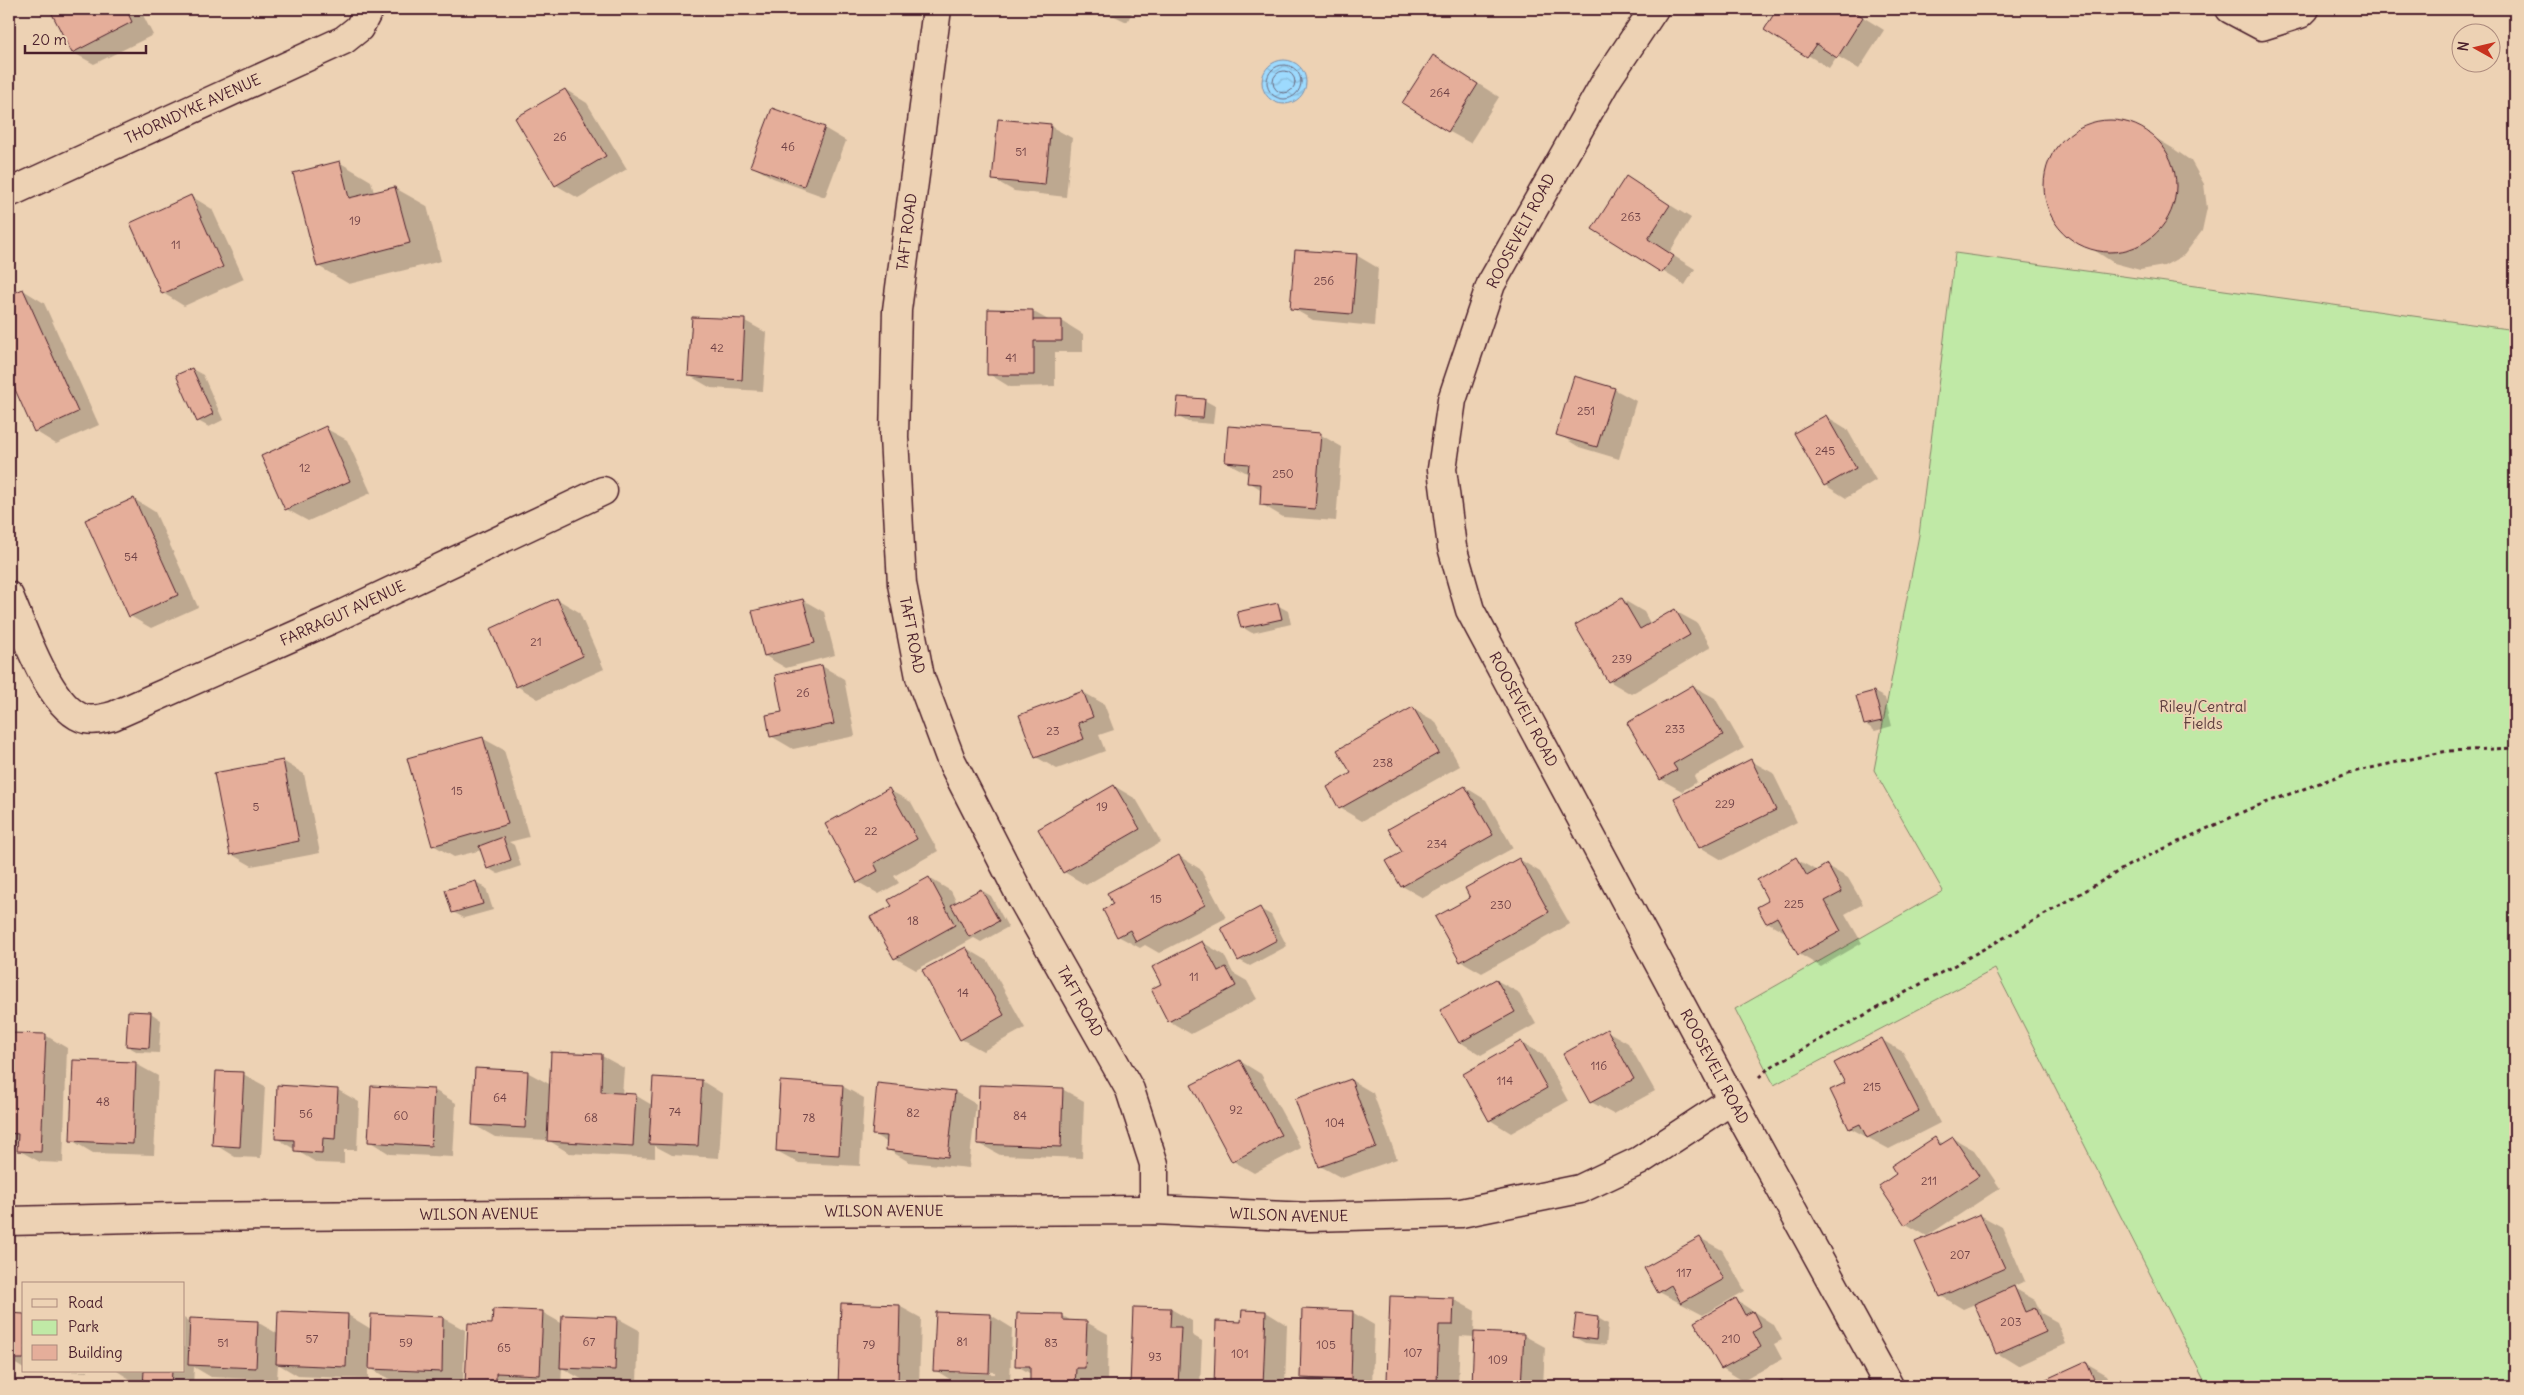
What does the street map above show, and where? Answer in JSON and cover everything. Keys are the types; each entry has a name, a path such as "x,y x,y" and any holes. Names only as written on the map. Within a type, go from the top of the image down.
{"street":[{"name":"TAFT ROAD","path":"937,9 897,310 894,437 902,584 920,677 951,760 1020,897 1130,1090 1154,1164 1154,1210"},
{"name":"ROOSEVELT ROAD","path":"1654,9 1601,90 1491,284 1452,400 1442,469 1452,547 1470,610 1732,1100 1890,1386"},
{"path":"2230,9 2262,26 2300,14 2305,9"},
{"name":"THORNDYKE AVENUE","path":"9,193 344,40 359,28 368,11"},
{"name":"FARRAGUT AVENUE","path":"9,596 46,678 65,707 76,715 96,720 113,716 330,620 603,491"},
{"name":"WILSON AVENUE","path":"9,1221 178,1217 1154,1210 1310,1217 1461,1213 1580,1189 1639,1162 1732,1100"}],"path":[{"path":"1732,1100 1769,1068 2018,930 2131,864 2249,809 2344,774 2447,752 2515,748"}],"green space":[{"name":"Riley/Central Fields","path":"1955,253 2515,330 2515,1386 2207,1386 1995,969 1774,1085 1735,1009 1943,891 1874,770 1919,535"}],"water":[{"path":"1288,60 1300,66 1305,73 1305,91 1300,98 1293,103 1280,104 1272,101 1265,94 1262,78 1265,70 1272,63"}],"building":[{"path":"126,9 132,22 72,53 50,10"},
{"path":"1777,9 1850,9 1863,17 1837,58 1816,44 1807,57 1764,30"},
{"path":"1433,55 1478,84 1448,132 1402,103"},
{"path":"565,89 606,156 555,186 515,118"},
{"path":"772,108 825,127 804,186 750,166"},
{"path":"998,119 1051,124 1045,185 992,180"},
{"path":"2110,120 2123,121 2135,125 2157,139 2171,161 2175,173 2175,199 2171,211 2157,233 2135,247 2123,251 2110,252 2097,251 2085,247 2063,233 2049,211 2045,199 2044,186 2045,173 2049,161 2063,139 2085,125 2097,121"},
{"path":"340,161 349,198 395,187 410,243 317,267 293,173"},
{"path":"1626,176 1670,205 1648,239 1674,256 1662,273 1592,229"},
{"path":"191,195 223,267 162,294 130,223"},
{"path":"1295,250 1357,254 1352,314 1290,309"},
{"path":"23,289 78,412 34,432 9,376 9,295"},
{"path":"988,309 1033,310 1033,320 1062,320 1062,341 1034,341 1034,375 987,375"},
{"path":"692,317 745,319 742,380 688,376"},
{"path":"192,368 213,414 197,422 176,375"},
{"path":"1574,376 1615,388 1597,447 1556,435"},
{"path":"1178,397 1205,399 1203,418 1176,417"},
{"path":"1826,415 1856,468 1824,486 1794,433"},
{"path":"326,426 350,481 285,510 261,456"},
{"path":"1228,426 1321,433 1315,509 1260,505 1261,484 1247,483 1249,464 1225,462"},
{"path":"134,498 178,595 129,617 85,520"},
{"path":"557,598 583,656 516,687 490,629"},
{"path":"1622,598 1640,629 1675,609 1690,635 1608,682 1575,625"},
{"path":"803,599 815,643 764,656 752,611"},
{"path":"1278,603 1282,619 1241,628 1237,612"},
{"path":"822,665 834,724 770,737 766,715 782,712 775,675"},
{"path":"1693,685 1723,735 1673,764 1677,770 1660,780 1627,723"},
{"path":"1083,691 1093,717 1078,723 1084,739 1035,758 1019,715"},
{"path":"1874,691 1882,721 1864,725 1856,696"},
{"path":"1413,707 1439,753 1339,809 1327,787 1351,773 1337,750"},
{"path":"483,737 508,824 432,846 407,758"},
{"path":"1751,759 1776,810 1699,848 1674,798"},
{"path":"283,760 299,841 230,855 214,773"},
{"path":"1114,785 1140,829 1063,873 1038,829"},
{"path":"1465,786 1493,835 1401,887 1386,861 1402,852 1388,829"},
{"path":"889,788 917,839 874,863 878,871 857,883 825,824"},
{"path":"503,837 511,860 487,869 479,846"},
{"path":"1179,855 1205,905 1136,942 1130,930 1117,937 1103,910 1113,904 1107,893"},
{"path":"1796,857 1807,876 1827,864 1842,892 1825,901 1841,931 1798,955 1777,917 1766,923 1757,907 1768,901 1757,880"},
{"path":"1519,858 1549,912 1460,962 1435,917 1470,898 1465,888"},
{"path":"929,877 955,925 894,959 870,917 892,906 888,900"},
{"path":"476,881 483,904 452,913 445,890"},
{"path":"981,889 999,921 969,937 951,905"},
{"path":"1260,907 1277,940 1238,961 1221,928"},
{"path":"1202,941 1218,971 1226,967 1236,986 1168,1022 1151,989 1161,984 1152,967"},
{"path":"966,947 1004,1015 960,1040 922,970"},
{"path":"1496,979 1515,1012 1459,1043 1440,1010"},
{"path":"128,1011 151,1012 149,1048 126,1046"},
{"path":"1607,1029 1634,1079 1590,1103 1563,1054"},
{"path":"9,1033 46,1034 41,1152 17,1151 18,1134 9,1133"},
{"path":"1882,1038 1919,1111 1867,1138 1860,1124 1849,1129 1830,1090 1845,1083 1834,1063"},
{"path":"1521,1041 1547,1088 1489,1121 1463,1074"},
{"path":"551,1052 602,1054 601,1092 636,1094 633,1146 547,1141"},
{"path":"73,1060 136,1062 133,1144 70,1141"},
{"path":"1240,1060 1281,1135 1232,1162 1191,1085"},
{"path":"475,1068 528,1071 525,1128 472,1125"},
{"path":"216,1071 244,1072 240,1147 212,1145"},
{"path":"653,1077 702,1080 698,1146 649,1144"},
{"path":"1351,1079 1376,1147 1319,1167 1295,1099"},
{"path":"780,1081 843,1085 839,1155 776,1151"},
{"path":"877,1083 955,1091 948,1157 886,1150 887,1136 872,1135"},
{"path":"277,1085 338,1089 335,1139 323,1138 322,1153 294,1151 294,1140 275,1139"},
{"path":"979,1085 1063,1088 1061,1147 977,1144"},
{"path":"371,1086 434,1089 431,1146 368,1142"},
{"path":"1935,1137 1940,1145 1953,1137 1979,1176 1905,1225 1879,1186 1896,1174 1891,1166"},
{"path":"1980,1214 2005,1268 1940,1297 1915,1242"},
{"path":"1700,1237 1724,1279 1681,1303 1671,1285 1658,1293 1644,1268"},
{"path":"2014,1286 2025,1312 2035,1308 2046,1332 1996,1354 1974,1304"},
{"path":"1390,1296 1454,1298 1453,1325 1439,1325 1437,1383 1387,1381"},
{"path":"1736,1298 1745,1315 1753,1311 1761,1327 1753,1332 1761,1347 1721,1369 1694,1322"},
{"path":"841,1303 900,1305 898,1386 838,1386"},
{"path":"1133,1307 1171,1308 1170,1327 1181,1327 1178,1386 1130,1386"},
{"path":"493,1309 543,1311 540,1375 496,1373 496,1386 465,1385 468,1323 492,1324"},
{"path":"1302,1309 1353,1311 1351,1380 1300,1378"},
{"path":"1242,1310 1266,1311 1263,1386 1214,1386 1216,1321 1241,1322"},
{"path":"278,1311 348,1314 346,1367 276,1364"},
{"path":"936,1312 991,1314 989,1373 933,1371"},
{"path":"9,1313 22,1314 22,1359 9,1359"},
{"path":"1017,1313 1063,1314 1063,1320 1087,1321 1085,1368 1076,1368 1075,1386 1030,1386 1030,1366 1015,1366"},
{"path":"371,1314 443,1317 442,1372 369,1369"},
{"path":"1576,1314 1598,1317 1596,1340 1573,1337"},
{"path":"562,1315 617,1317 615,1370 560,1368"},
{"path":"190,1318 258,1321 256,1368 188,1365"},
{"path":"1474,1332 1524,1334 1521,1386 1472,1386"},
{"path":"2086,1361 2097,1386 2031,1386"},
{"path":"144,1372 172,1372 171,1386 143,1386"},
{"path":"1782,1380 1785,1386 1772,1386"},
{"path":"97,1383 129,1384 129,1386 97,1386"}]}
